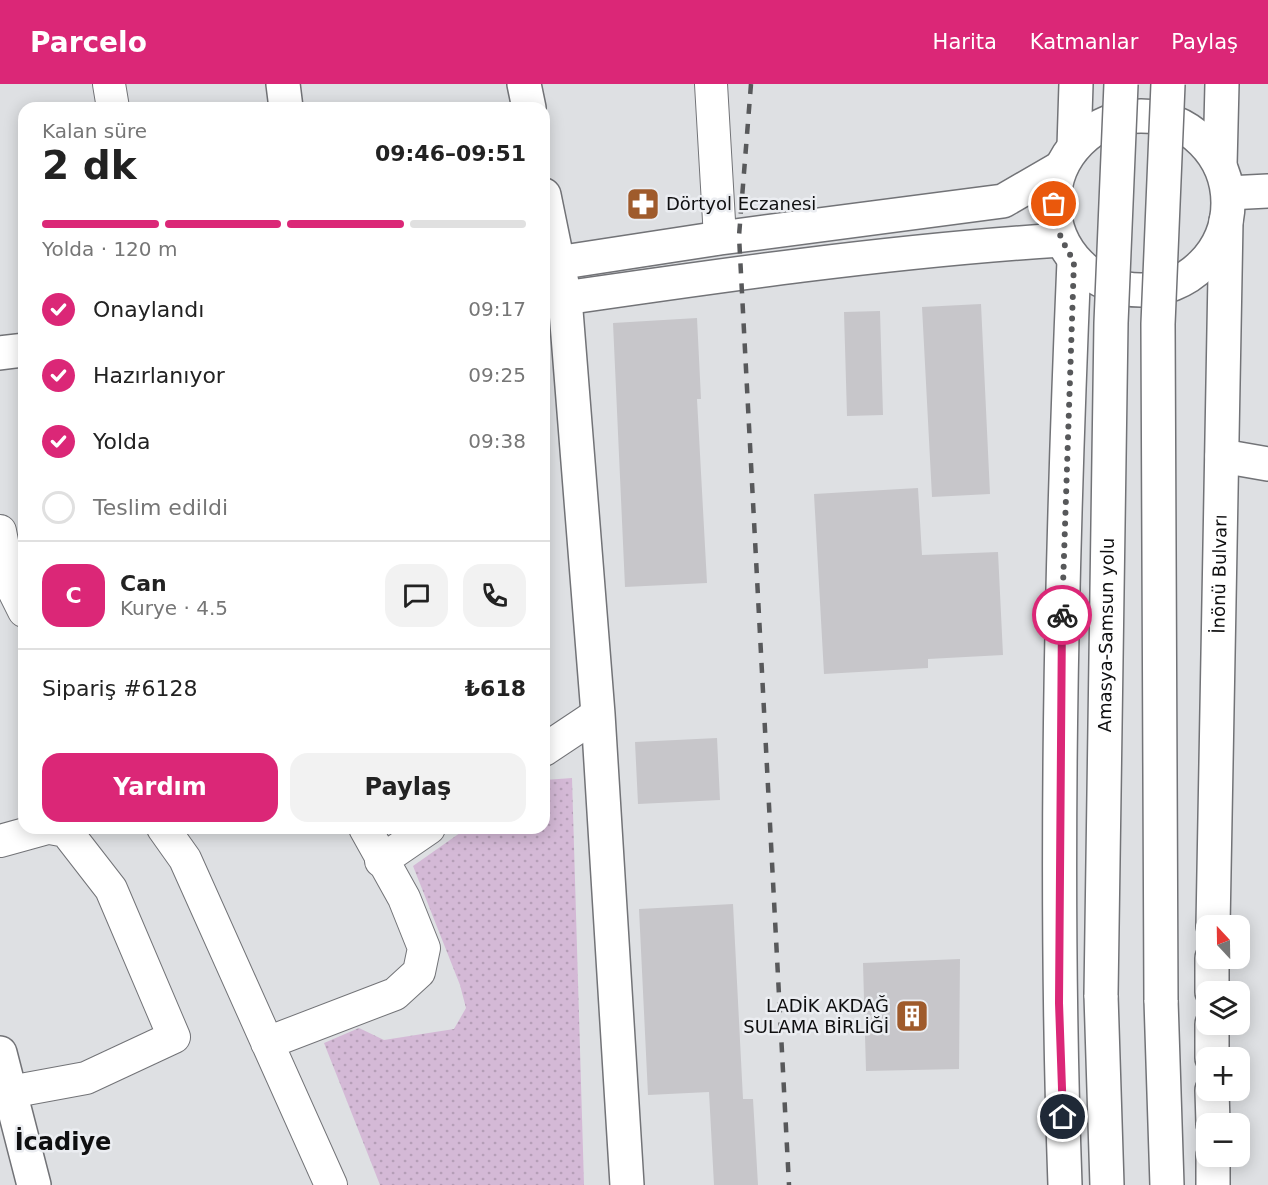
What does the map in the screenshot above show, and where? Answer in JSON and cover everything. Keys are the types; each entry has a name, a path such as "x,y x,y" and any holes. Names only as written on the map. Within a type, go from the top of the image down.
{"main road":[{"path":"283,84 285,102"},
{"path":"524,84 528,102"},
{"path":"627,1185 598,714 551,264 720,238 1003,201 1067,157 1096,128 1123,117 1152,116 1180,125 1203,142 1225,193 1216,247 1199,268 1176,283 1149,290 1121,288 1096,278 1068,250 1054,216 1054,191 1067,157 1076,84"},
{"name":"Amasya-Samsun yolu","path":"1107,1185 1101,995 1111,323 1121,84"},
{"path":"1167,1185 1161,1000 1158,324 1168,84"},
{"name":"İnönü Bulvarı","path":"1213,915 1225,193 1222,84"},
{"path":"1225,193 1268,191"},
{"path":"555,300 741,273 999,244 1068,250"},
{"path":"1065,1185 1059,1003 1062,563 1068,250"},
{"path":"0,353 18,351"},
{"path":"1222,456 1268,464"},
{"path":"0,1053 34,1185"},
{"path":"1213,1167 1213,1185"}],"street":[{"path":"109,84 112,102"},
{"path":"711,84 720,238"},
{"path":"0,531 10,583 18,599"},
{"path":"550,746 598,714"},
{"path":"0,841 26,834"},
{"path":"10,1092 86,1078 174,1036 111,889 68,834"},
{"path":"167,834 185,859 331,1185"},
{"path":"267,1043 395,994 419,972 424,948 404,898 381,861 368,834"},
{"path":"381,861 420,834"}],"shaded area":[{"path":"572,778 584,1185 380,1185 324,1043 359,1028 384,1040 454,1029 466,1008 460,985 413,866 458,834 550,834 550,780"}],"building":[{"path":"981,304 990,494 932,497 922,307"},
{"path":"880,311 883,415 847,416 844,312"},
{"path":"697,318 701,399 697,399 707,583 625,587 613,323"},
{"path":"918,488 922,555 998,552 1003,655 928,659 928,668 824,674 814,494"},
{"path":"717,738 720,800 638,804 635,742"},
{"path":"733,904 743,1099 753,1099 758,1185 714,1185 709,1092 648,1095 639,909"},
{"name":"LADİK AKDAĞ SULAMA BİRLİĞİ","path":"960,959 959,1069 866,1071 863,963"}],"railway":[{"path":"751,84 739,236 789,1185"}],"way so far":[{"path":"1054,204 1054,216 1061,240 1074,261 1062,615"}],"place":[{"name":"Dörtyol Eczanesi","path":"643,204"},
{"name":"LADİK AKDAĞ SULAMA BİRLİĞİ","path":"912,1016"}],"district":[{"name":"İcadiye","path":"63,1142"}],"route":[{"path":"1062,615 1059,1003 1063,1117"}]}
